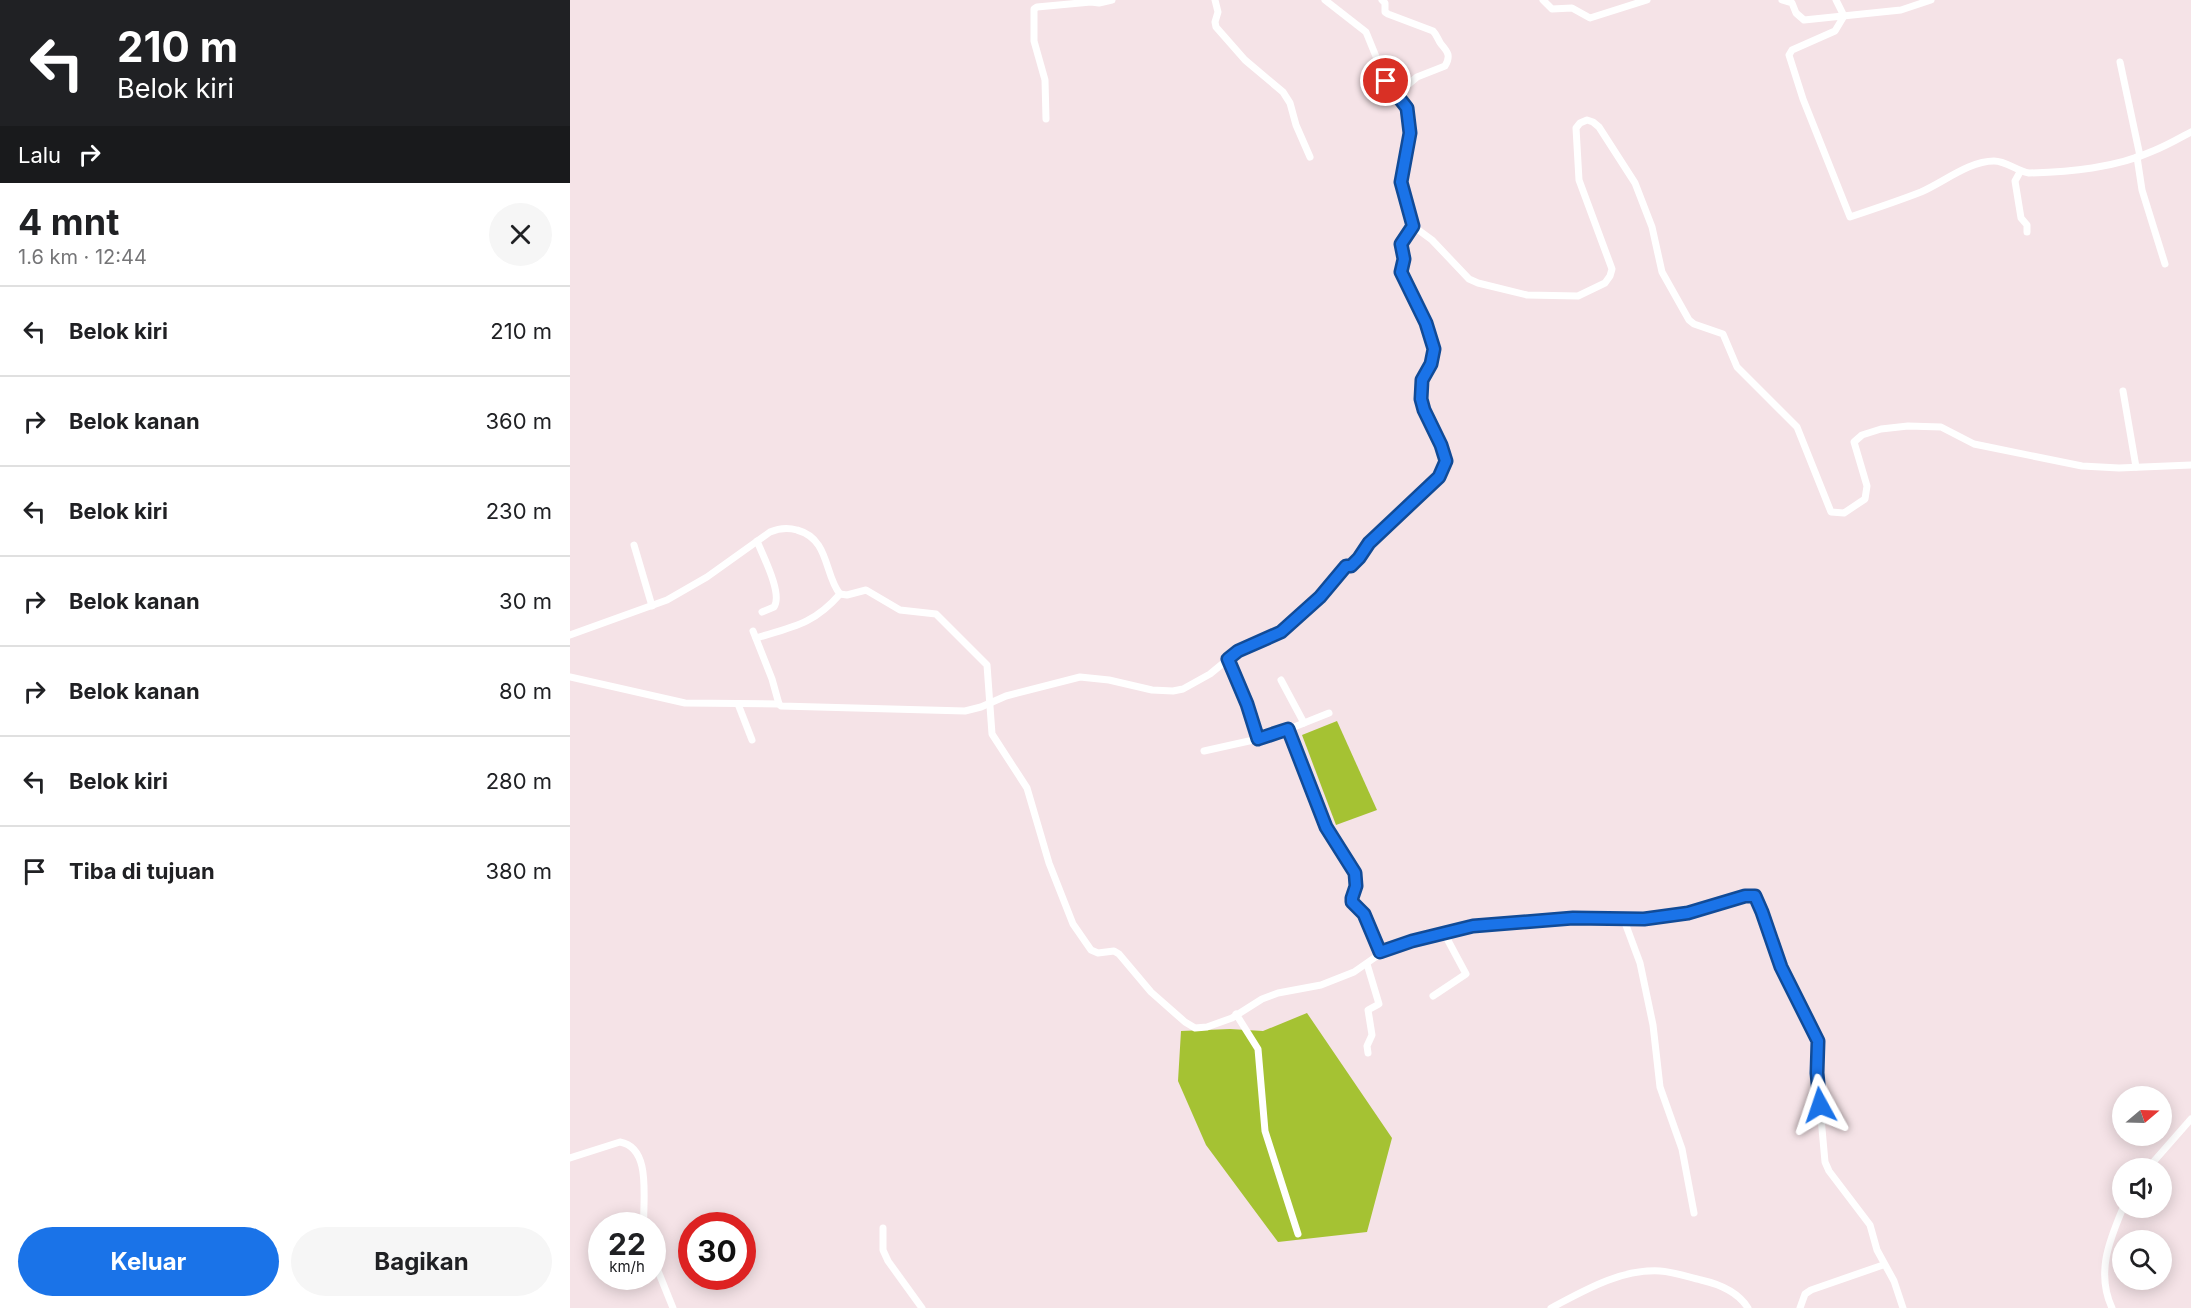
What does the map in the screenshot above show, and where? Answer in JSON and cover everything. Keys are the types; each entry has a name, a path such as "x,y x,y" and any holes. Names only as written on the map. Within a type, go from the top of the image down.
{"street":[{"path":"1046,119 1045,80 1034,44 1034,9 1112,0"},
{"path":"1215,0 1218,10 1216,27 1245,60 1283,93 1290,103 1296,125 1310,157"},
{"path":"1325,0 1365,32 1386,81 1407,108"},
{"path":"1382,0 1385,12 1388,14 1433,31 1439,42 1448,50 1449,55 1445,66 1417,77 1404,88 1410,133 1401,182 1413,226 1432,240 1474,282 1527,295 1573,297 1599,287 1608,280 1612,269 1581,187 1575,131 1580,123 1587,120 1593,122 1599,127 1635,183 1652,227 1662,272 1689,320 1723,334 1737,367 1797,427 1831,512 1844,513 1864,499 1867,488 1854,442 1862,435 1904,426 1941,427 1974,444 2082,466 2191,465"},
{"path":"1543,0 1552,9 1572,8 1590,18 1647,0"},
{"path":"1782,0 1792,3 1796,13 1804,20 1901,10 1931,0"},
{"path":"1836,0 1844,16"},
{"path":"1844,16 1835,31 1792,50 1789,55 1803,99 1851,217 1923,191 1988,161 2002,162 2020,172 2038,173 2090,168 2138,156 2191,132"},
{"path":"2120,62 2138,156 2142,190 2165,264"},
{"path":"2020,172 2015,181 2021,218 2027,225 2027,232"},
{"path":"570,677 680,702 965,711 1006,696 1080,677 1109,680 1152,690 1178,691 1205,678 1238,651 1275,636 1296,620 1320,597 1346,566 1351,566 1359,558 1369,543 1439,477 1444,468 1444,456 1424,410 1420,391 1422,380 1431,364 1434,349 1426,323 1401,272 1404,259 1401,244 1413,226"},
{"path":"2123,391 2136,467"},
{"path":"570,634 652,606 693,586 777,529 788,528 810,537 823,554 840,594"},
{"path":"757,542 778,599 774,607 762,612"},
{"path":"634,545 652,606"},
{"path":"840,594 847,595 866,590 900,610 936,614 987,665 992,734 1027,788 1061,899 1085,945 1098,952 1114,951 1119,954 1151,992 1195,1028 1217,1025 1262,999 1278,993 1321,985 1354,972 1380,952 1412,941 1473,926 1573,918 1644,919 1688,913 1745,896 1755,896 1781,967 1818,1041 1817,1073 1825,1162 1829,1171 1870,1225 1877,1250 1883,1265 1894,1281 1903,1308"},
{"path":"779,704 755,634 797,626 819,615 840,594"},
{"path":"1228,659 1247,704 1258,739"},
{"path":"1281,680 1304,723"},
{"path":"738,704 752,740"},
{"path":"1204,752 1258,739 1329,713"},
{"path":"1288,729 1326,827 1355,873 1356,886 1352,902 1364,914 1380,952"},
{"path":"1624,920 1640,963 1653,1025 1660,1087 1682,1149 1694,1213"},
{"path":"1433,996 1466,974 1444,933"},
{"path":"1367,964 1379,1004 1368,1010 1372,1035 1367,1046 1368,1053"},
{"path":"1236,1014 1258,1048 1265,1131 1298,1234"},
{"path":"2157,1158 2191,1119"},
{"path":"570,1158 620,1142 631,1146 636,1153 644,1177 644,1212"},
{"path":"2112,1308 2106,1295 2104,1270 2110,1239 2119,1218"},
{"path":"883,1228 884,1250 888,1261 922,1308"},
{"path":"1800,1308 1805,1294 1811,1290 1883,1265"},
{"path":"1551,1308 1607,1280 1653,1271 1670,1272 1714,1282 1740,1298 1748,1308"},
{"path":"666,1290 673,1308"}],"green space":[{"path":"1337,721 1377,810 1336,825 1302,735"},
{"path":"1307,1013 1392,1138 1367,1232 1278,1242 1206,1145 1178,1081 1181,1031 1230,1029 1263,1031"}],"route":[{"path":"1386,81 1407,108 1409,119 1409,144 1401,182 1413,226 1401,244 1404,259 1401,272 1426,323 1434,349 1431,364 1422,380 1420,391 1424,410 1446,461 1439,477 1369,543 1351,566 1346,566 1337,575 1320,597 1296,620 1275,636 1238,651 1228,659 1247,704 1258,739 1288,729 1326,827 1353,868 1356,889 1351,900 1364,914 1380,952 1412,941 1473,926 1573,918 1644,919 1688,913 1745,896 1755,896 1781,967 1818,1041 1817,1073 1820,1105"}]}
